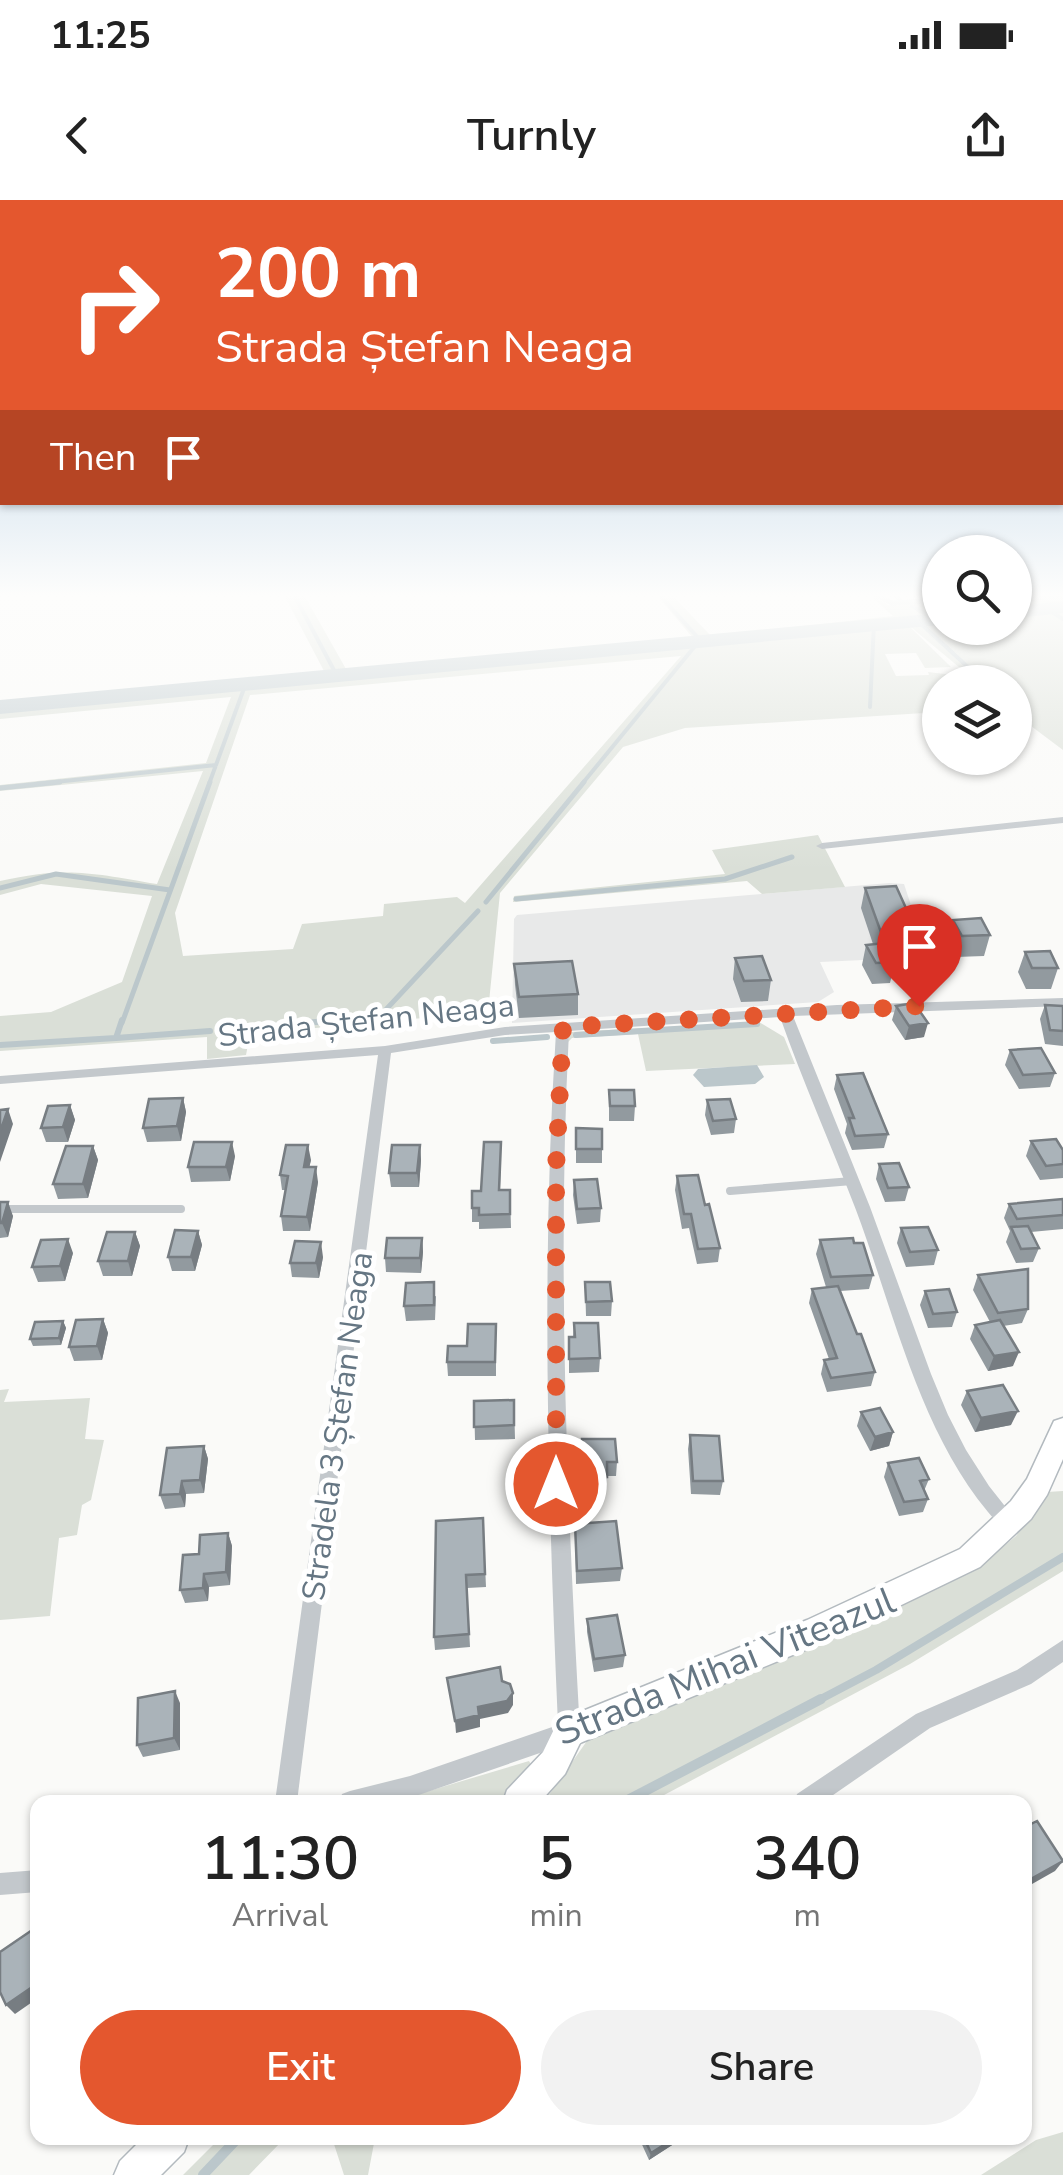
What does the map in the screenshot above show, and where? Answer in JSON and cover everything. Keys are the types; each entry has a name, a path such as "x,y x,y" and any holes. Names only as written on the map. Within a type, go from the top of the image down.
{"street":[{"path":"822,846 1063,820"},
{"name":"Strada Ștefan Neaga","path":"0,1080 385,1050 505,1031 919,1006 1063,1002"},
{"path":"786,1016 962,1460 981,1494 1010,1524"},
{"path":"525,1795 554,1763 568,1732 556,1464 557,1102 563,1027"},
{"name":"Stradela 3 Ștefan Neaga","path":"287,1795 385,1050"},
{"name":"Strada Mihai Viteazul","path":"378,1795 568,1732 925,1582 970,1558 1010,1524 1057,1462 1063,1429"},
{"path":"815,1795 922,1721 1024,1677 1063,1650"},
{"path":"0,1884 30,1882"},
{"path":"134,2175 163,2145"}],"lane":[{"path":"919,1006 901,970 904,965 924,964"},
{"path":"730,1191 852,1181"},
{"path":"0,1208 181,1209"}],"shaded area":[{"path":"176,685 359,685 250,695 175,913 183,956 293,949 302,924 383,916 384,904 457,897 465,903 655,685 922,685 922,713 685,728 623,747 500,893 488,1012 250,1034 246,1055 207,1059 207,1037 0,1051 0,1016 51,1012 122,982 152,896 41,884 0,895 0,881 79,873 157,884 203,771 0,791 0,785 206,763 231,697 0,719 0,702"},
{"path":"1032,685 1063,685 1063,750 1032,727"},
{"path":"818,835 845,887 762,894 747,881 513,902 514,896 725,874 712,850"},
{"path":"904,884 928,957 820,962 834,992 818,1002 512,1023 517,915"},
{"path":"759,1022 784,1037 795,1064 646,1071 638,1034 572,1038 567,1043 571,1032"},
{"path":"757,1065 764,1077 755,1084 704,1087 693,1075 698,1069"},
{"path":"9,1389 4,1402 90,1398 85,1439 104,1440 91,1500 82,1505 77,1535 59,1538 50,1616 0,1620 0,1390"},
{"path":"1063,1491 1063,1571 910,1664 664,1795 549,1795 589,1738 859,1626 981,1565 1016,1536 1047,1492"},
{"path":"529,1761 533,1768 527,1782 509,1795 415,1795"},
{"path":"1063,2132 1063,2175 981,2175 1032,2145 1036,2140"},
{"path":"213,2145 278,2145 249,2175 183,2175"},
{"path":"334,2145 374,2145 368,2175 344,2175"}],"building":[{"path":"896,886 919,937 883,938 865,888"},
{"path":"981,918 990,935 962,936 953,920"},
{"path":"885,943 895,962 876,963 866,945"},
{"path":"1050,951 1058,968 1032,968 1025,952"},
{"path":"762,956 771,980 744,981 735,958"},
{"path":"572,961 578,994 519,997 514,964"},
{"path":"914,1003 928,1023 909,1026 896,1006"},
{"path":"1045,1005 1063,1006 1063,1031 1050,1030"},
{"path":"1041,1048 1055,1073 1023,1075 1010,1050"},
{"path":"863,1073 888,1134 855,1136 849,1118 854,1118 837,1075"},
{"path":"609,1090 634,1090 635,1106 610,1106"},
{"path":"183,1098 177,1126 143,1128 149,1099"},
{"path":"730,1099 736,1119 713,1121 707,1100"},
{"path":"70,1105 63,1127 41,1128 48,1106"},
{"path":"8,1109 0,1132 0,1110"},
{"path":"576,1128 602,1129 602,1149 576,1149"},
{"path":"1056,1139 1063,1150 1063,1164 1046,1166 1031,1141"},
{"path":"194,1142 232,1142 226,1167 188,1167"},
{"path":"484,1142 501,1142 499,1190 510,1190 510,1214 479,1215 479,1208 472,1208 472,1191 481,1191"},
{"path":"286,1145 308,1145 304,1167 316,1167 307,1217 281,1216 288,1176 280,1175"},
{"path":"392,1145 420,1145 417,1173 389,1173"},
{"path":"66,1146 93,1146 83,1184 53,1184"},
{"path":"899,1163 909,1187 888,1188 879,1164"},
{"path":"698,1175 720,1248 698,1249 691,1214 684,1214 677,1176"},
{"path":"597,1179 601,1208 577,1209 574,1180"},
{"path":"1063,1199 1063,1215 1017,1219 1009,1204"},
{"path":"0,1202 8,1202 2,1223 0,1223"},
{"path":"1028,1226 1039,1248 1021,1249 1011,1227"},
{"path":"928,1227 938,1250 910,1252 901,1228"},
{"path":"175,1230 198,1231 191,1257 168,1257"},
{"path":"107,1232 135,1232 128,1261 98,1261"},
{"path":"387,1238 422,1238 420,1258 385,1258"},
{"path":"853,1238 854,1243 863,1243 873,1275 831,1277 820,1240"},
{"path":"68,1239 60,1266 32,1267 41,1240"},
{"path":"295,1241 321,1242 316,1263 290,1263"},
{"path":"1028,1269 1028,1309 998,1313 978,1275"},
{"path":"434,1282 434,1305 404,1306 406,1283"},
{"path":"585,1282 610,1282 612,1301 586,1302"},
{"path":"838,1286 875,1372 831,1378 824,1360 837,1358 812,1289"},
{"path":"949,1289 957,1312 933,1314 925,1291"},
{"path":"103,1319 97,1346 69,1347 76,1320"},
{"path":"1000,1320 1019,1352 994,1356 975,1325"},
{"path":"63,1321 59,1338 30,1339 35,1322"},
{"path":"574,1323 598,1323 600,1358 569,1359 569,1337 575,1337"},
{"path":"468,1324 496,1324 495,1362 447,1362 448,1346 467,1346"},
{"path":"1003,1385 1018,1411 981,1418 967,1391"},
{"path":"514,1400 514,1425 474,1427 474,1401"},
{"path":"880,1408 893,1432 875,1437 861,1412"},
{"path":"690,1435 719,1436 723,1481 693,1481"},
{"path":"582,1439 615,1439 617,1462 607,1462 607,1477 584,1478"},
{"path":"204,1446 200,1480 182,1481 180,1494 160,1495 167,1448"},
{"path":"919,1458 929,1479 920,1481 928,1499 904,1502 888,1463"},
{"path":"517,1461 537,1461 537,1477 517,1477"},
{"path":"483,1518 485,1574 466,1575 469,1634 434,1637 436,1521"},
{"path":"616,1521 622,1568 577,1571 575,1524"},
{"path":"228,1533 226,1572 204,1574 203,1588 180,1590 183,1555 199,1554 200,1535"},
{"path":"617,1615 625,1655 594,1659 587,1619"},
{"path":"500,1667 502,1681 510,1684 513,1693 507,1701 478,1707 479,1715 455,1721 447,1678"},
{"path":"175,1691 174,1738 137,1745 138,1698"},
{"path":"1037,1821 1063,1861 1032,1878 1032,1824"},
{"path":"30,1931 30,1988 6,2005 0,1992 0,1952"},
{"path":"647,2145 664,2145 651,2153"}],"waterway":[{"path":"0,707 233,685"},
{"path":"216,765 245,685"},
{"path":"582,784 663,685"},
{"path":"870,707 871,685"},
{"path":"36,784 216,765"},
{"path":"209,784 216,765"},
{"path":"0,788 60,782"},
{"path":"122,1023 210,782"},
{"path":"486,902 584,782"},
{"path":"516,899 725,879 792,857"},
{"path":"0,888 56,874 170,890"},
{"path":"308,1023 379,1017 478,911"},
{"path":"116,1038 122,1020"},
{"path":"236,1029 338,1020"},
{"path":"576,1035 757,1024"},
{"path":"116,1038 210,1031"},
{"path":"493,1041 547,1037"},
{"path":"0,1045 116,1038"},
{"path":"817,1701 876,1670 1063,1557"},
{"path":"637,1795 821,1699"},
{"path":"203,2175 231,2145"}],"route":[{"path":"556,1484 557,1102 563,1027 919,1006"}]}
